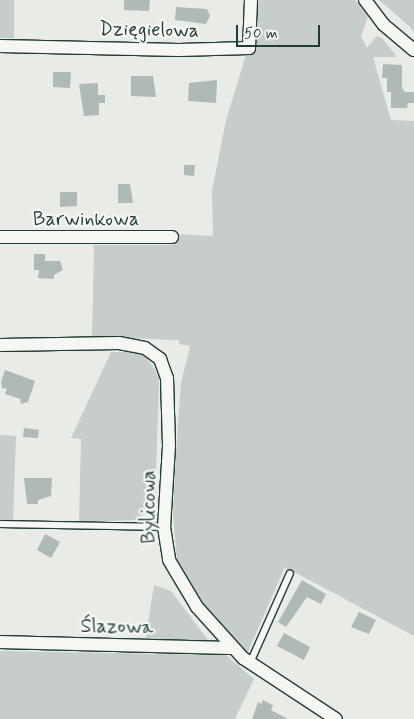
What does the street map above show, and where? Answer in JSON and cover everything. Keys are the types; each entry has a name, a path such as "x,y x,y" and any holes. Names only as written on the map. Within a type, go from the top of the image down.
{"street":[{"name":"Dzięgielowa","path":"0,46 179,50 249,48 251,0"},
{"path":"365,0 384,25 414,50"},
{"name":"Barwinkowa","path":"0,237 172,237"},
{"name":"Bylicowa","path":"0,345 119,343 145,348 160,359 167,378 168,446 164,527 166,546 176,572 197,607 233,648 250,664 336,719"},
{"name":"Ślazowa","path":"0,642 233,648"}],"lane":[{"path":"0,524 164,527"},
{"path":"250,664 290,573"}],"shaded area":[{"path":"0,0 14,0 14,38 0,38"},
{"path":"256,0 355,0 368,16 361,36 367,48 377,36 383,39 397,57 373,57 391,120 414,121 414,636 285,567 247,654 228,636 191,587 177,560 173,514 176,453 181,383 190,346 179,344 179,340 92,337 94,245 173,245 175,234 213,236 212,191 226,120 246,55 253,54"},
{"path":"379,0 414,0 414,32 409,26"},
{"path":"111,352 140,352 152,365 159,378 155,506 136,520 79,522 81,439 71,438"},
{"path":"0,435 16,436 13,522 0,521"},
{"path":"154,585 171,591 212,645 145,642"},
{"path":"0,651 226,655 254,679 235,719 0,719"}],"building":[{"path":"124,0 150,0 149,11 124,10"},
{"path":"176,7 207,9 210,16 206,24 175,20"},
{"path":"383,64 402,65 402,88 405,92 414,92 414,103 408,103 407,108 391,108 391,92 387,92 387,78 382,78"},
{"path":"53,72 71,72 70,88 53,87"},
{"path":"131,76 153,76 156,97 131,96"},
{"path":"217,80 216,103 188,101 189,83"},
{"path":"98,83 98,95 105,95 105,103 99,103 99,115 84,116 79,84"},
{"path":"184,165 195,165 194,176 184,175"},
{"path":"118,184 130,184 133,203 118,203"},
{"path":"60,192 77,192 77,206 60,207"},
{"path":"34,254 45,254 45,261 60,261 63,270 54,275 54,279 38,278 39,270 34,270"},
{"path":"5,370 35,381 28,402 21,404 20,399 5,394 7,389 2,388 1,382"},
{"path":"24,428 39,430 38,438 23,437"},
{"path":"24,478 52,478 51,496 38,500 38,504 27,504"},
{"path":"45,534 60,542 51,558 37,550"},
{"path":"302,580 326,594 321,604 307,597 286,627 278,622"},
{"path":"359,612 376,620 369,634 351,627"},
{"path":"284,633 310,647 304,660 277,646"},
{"path":"263,700 273,705 271,710 288,719 252,719 258,702 261,704"}]}
